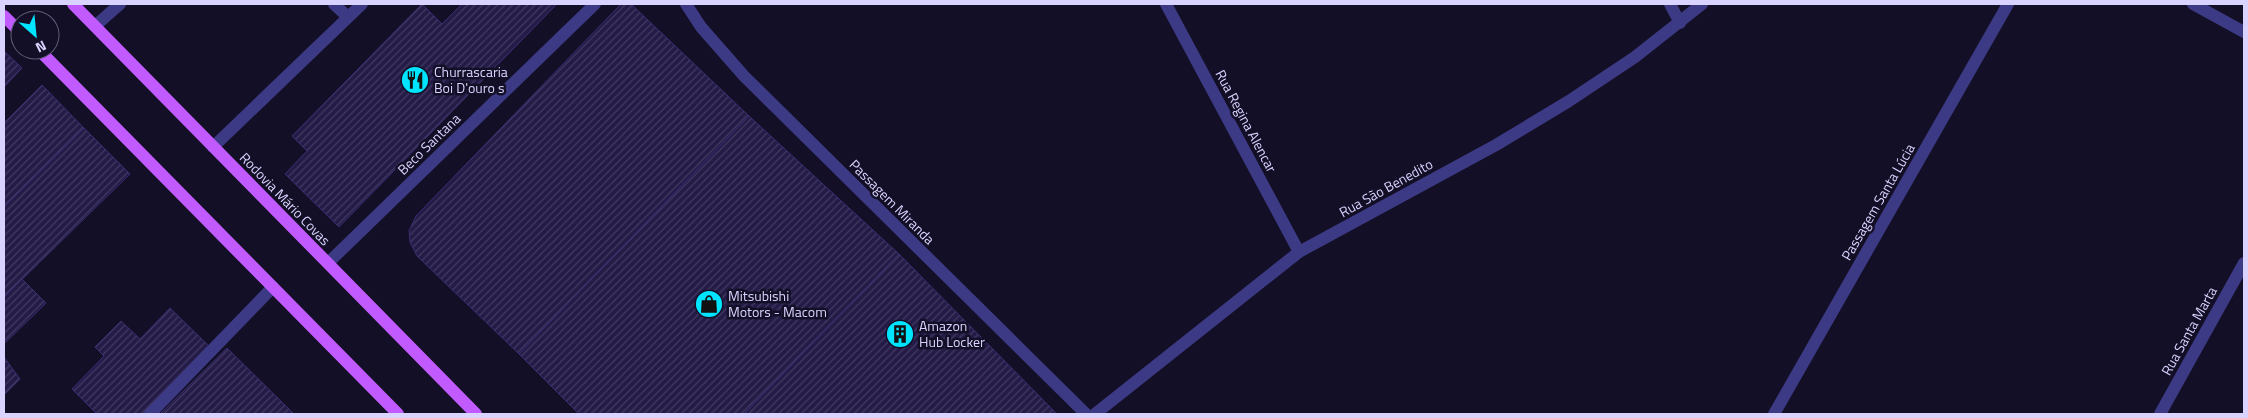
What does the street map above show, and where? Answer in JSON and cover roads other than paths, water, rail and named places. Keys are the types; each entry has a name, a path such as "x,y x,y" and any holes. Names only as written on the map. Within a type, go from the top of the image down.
{"main road":[{"name":"Rodovia Mário Covas","path":"73,4 476,414"},
{"path":"49,60 398,414"}],"street":[{"path":"95,26 120,4"},
{"path":"334,4 348,17"},
{"path":"213,147 362,4"},
{"name":"Beco Santana","path":"328,263 595,4"},
{"name":"Passagem Miranda","path":"686,4 701,27 744,76 1086,414"},
{"name":"Rua Regina Alencar","path":"1166,4 1299,252"},
{"path":"1670,4 1680,23"},
{"name":"Rua São Benedito","path":"1095,414 1299,252 1496,145 1577,95 1680,23 1702,4"},
{"name":"Passagem Santa Lúcia","path":"1774,414 2008,4"},
{"path":"2193,4 2244,32"},
{"name":"Rua Santa Marta","path":"2160,414 2244,263"},
{"path":"150,414 273,287"}],"place":[{"name":"Churrascaria Boi D'ouro s","path":"415,80"},
{"name":"Mitsubishi Motors - Macom","path":"709,304"},
{"name":"Amazon Hub Locker","path":"900,334"}]}
